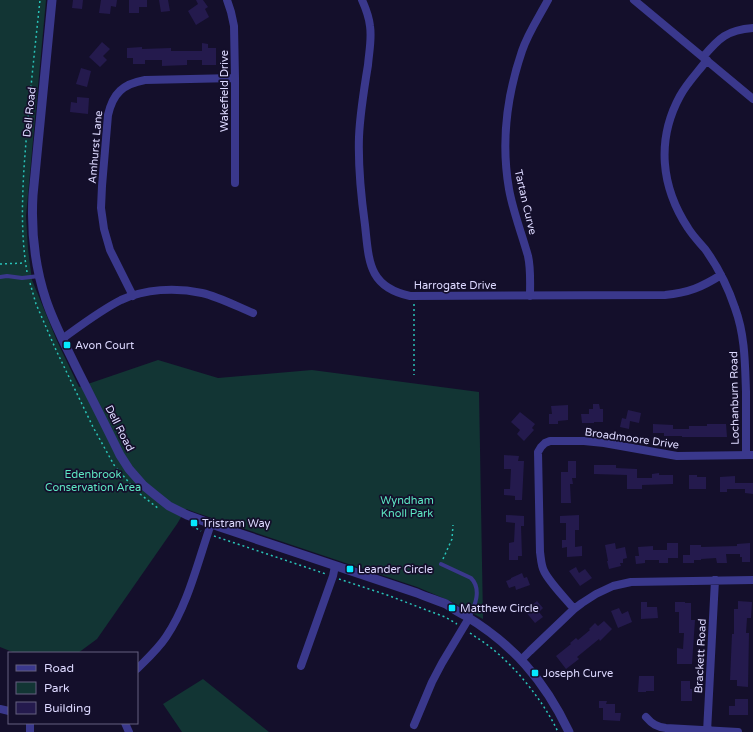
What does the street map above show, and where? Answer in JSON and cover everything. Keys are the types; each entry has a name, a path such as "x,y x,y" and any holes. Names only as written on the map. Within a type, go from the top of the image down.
{"street":[{"name":"Dell Road","path":"52,0 33,195 32,214 34,246 39,276 46,301 62,339 120,455 129,469 143,485 154,494 169,506 186,515 446,604 480,626 522,660 551,697 569,732"},
{"name":"Wakefield Drive","path":"226,0 231,12 234,26 235,183"},
{"name":"Harrogate Drive","path":"362,0 368,12 370,42 359,137 361,198 369,261 373,272 389,289 399,294 414,296 665,295 679,294 692,290 721,274"},
{"name":"Tartan Curve","path":"530,296 530,271 528,257 515,217 509,189 506,161 506,133 508,105 522,50 534,24 548,0"},
{"path":"634,0 753,99"},
{"name":"Lochanburn Road","path":"750,455 746,359 741,325 721,274 688,229 678,212 670,193 665,174 664,154 666,133 680,96 712,46 731,32 743,28 753,28"},
{"name":"Amhurst Lane","path":"133,296 110,250 104,229 101,208 110,104 124,87 134,82 145,80 235,78"},
{"path":"62,339 121,300 140,294 161,290 182,290 202,293 222,299 253,313"},
{"name":"Broadmoore Drive","path":"574,609 544,572 541,562 538,452 545,443 550,441 584,441 604,443 676,456 750,455"},
{"path":"138,668 166,637 177,617 186,596 211,524"},
{"path":"302,666 333,576 335,566"},
{"name":"Brackett Road","path":"708,731 715,580"},
{"path":"522,660 574,609 596,594 613,586 631,582 753,580"},
{"path":"414,726 432,682 469,618"},
{"path":"646,717 658,727 738,732"}],"lane":[{"path":"0,277 7,276 28,278 39,276"},
{"path":"441,564 474,580 476,602 469,618"}],"path":[{"path":"40,0 26,148 22,218 25,263 28,278 36,304 56,350 93,427 114,465 134,489 156,508 162,511"},
{"path":"0,264 25,263"},
{"path":"414,296 414,375"},
{"path":"187,524 207,534 387,594 445,617 491,648 514,669 537,697 558,732"},
{"path":"441,564 452,539 453,525"}],"green space":[{"name":"Edenbrook Conservation Area","path":"0,0 46,0 26,216 28,249 32,280 57,341 79,387 158,360 218,378 312,370 479,392 483,619 450,601 417,587 186,509 97,639 79,652 12,652 0,647"},
{"path":"203,679 269,732 182,732 163,704"}],"building":[{"path":"73,0 83,0 82,9 72,8"},
{"path":"101,0 117,0 116,7 111,6 110,14 99,13"},
{"path":"129,0 147,0 147,7 139,7 139,13 129,13"},
{"path":"159,0 168,0 170,11 161,12"},
{"path":"196,0 203,0 208,7 205,9 209,17 196,25 188,11 198,4"},
{"path":"102,42 110,49 103,56 107,60 100,67 89,57"},
{"path":"202,43 208,44 208,48 216,48 216,65 202,65 202,60 187,60 187,65 162,66 162,60 145,60 145,64 133,64 133,58 127,58 127,48 171,48 171,51 202,51"},
{"path":"81,68 91,71 87,87 76,84"},
{"path":"77,97 89,98 88,114 70,112 71,102 77,103"},
{"path":"593,404 599,404 600,409 603,409 603,422 582,423 581,414 589,414 589,409 593,409"},
{"path":"568,405 568,420 558,421 558,424 549,424 549,414 552,414 551,406"},
{"path":"628,410 641,413 639,423 630,421 629,429 620,427 622,418 626,419"},
{"path":"520,412 535,424 532,428 534,430 524,441 517,434 520,430 511,422"},
{"path":"653,424 673,425 673,429 689,429 689,426 726,424 727,437 664,436 664,433 653,433"},
{"path":"504,455 519,456 518,461 524,461 522,500 515,500 515,496 504,495 504,489 510,489 511,469 504,469"},
{"path":"568,461 576,461 576,478 572,478 573,484 570,484 571,503 561,503 561,472 568,472"},
{"path":"594,465 616,465 616,468 637,469 637,478 652,478 652,474 659,473 659,475 673,475 673,484 642,485 642,489 627,489 627,475 594,474"},
{"path":"689,475 706,477 706,489 689,489"},
{"path":"735,476 735,483 753,483 753,494 745,493 745,489 727,489 727,492 720,492 720,477"},
{"path":"506,515 524,516 524,526 521,526 522,556 518,556 518,560 509,560 509,543 514,542 515,523 506,522"},
{"path":"579,515 579,530 575,530 575,547 582,546 582,556 567,557 567,547 562,548 562,540 566,540 566,523 560,523 560,516"},
{"path":"615,543 616,549 625,547 627,558 623,559 623,563 620,563 621,566 609,569 605,545"},
{"path":"667,543 678,543 678,558 668,558 668,563 659,563 659,560 645,560 645,563 636,564 635,556 639,556 638,547 653,546 653,550 667,550"},
{"path":"750,543 750,562 742,562 742,557 740,557 740,554 726,554 727,563 717,563 716,558 694,560 694,563 683,563 683,555 690,555 690,545 701,545 701,547 737,546 737,544"},
{"path":"576,567 579,573 585,569 592,578 580,586 569,571"},
{"path":"522,573 524,578 527,577 530,585 516,590 515,586 509,588 506,581"},
{"path":"537,601 543,608 539,612 543,617 535,623 525,611"},
{"path":"738,601 752,602 751,618 747,618 746,633 749,633 748,687 737,686 737,680 730,680 732,634 734,634 734,609 738,609"},
{"path":"641,602 647,602 647,607 657,607 658,618 641,619"},
{"path":"675,602 691,603 691,620 695,620 692,664 677,664 677,648 683,649 684,633 679,633 679,612 675,612"},
{"path":"619,608 622,614 628,611 632,622 618,628 611,611"},
{"path":"604,621 612,629 600,641 599,639 577,657 579,659 566,669 556,656 576,638 578,640 590,630 589,629 595,623 598,626"},
{"path":"639,676 654,676 654,691 638,692"},
{"path":"681,681 690,681 692,701 681,701"},
{"path":"735,699 748,699 748,715 729,715 729,706 735,706"},
{"path":"599,701 607,701 606,704 615,704 615,713 621,713 620,721 603,720 603,708 599,708"}],"place":[{"name":"Avon Court","path":"67,345"},
{"name":"Tristram Way","path":"194,523"},
{"name":"Leander Circle","path":"350,569"},
{"name":"Matthew Circle","path":"452,608"},
{"name":"Joseph Curve","path":"535,673"}],"park label":[{"name":"Wyndham Knoll Park","path":"407,506"}]}
